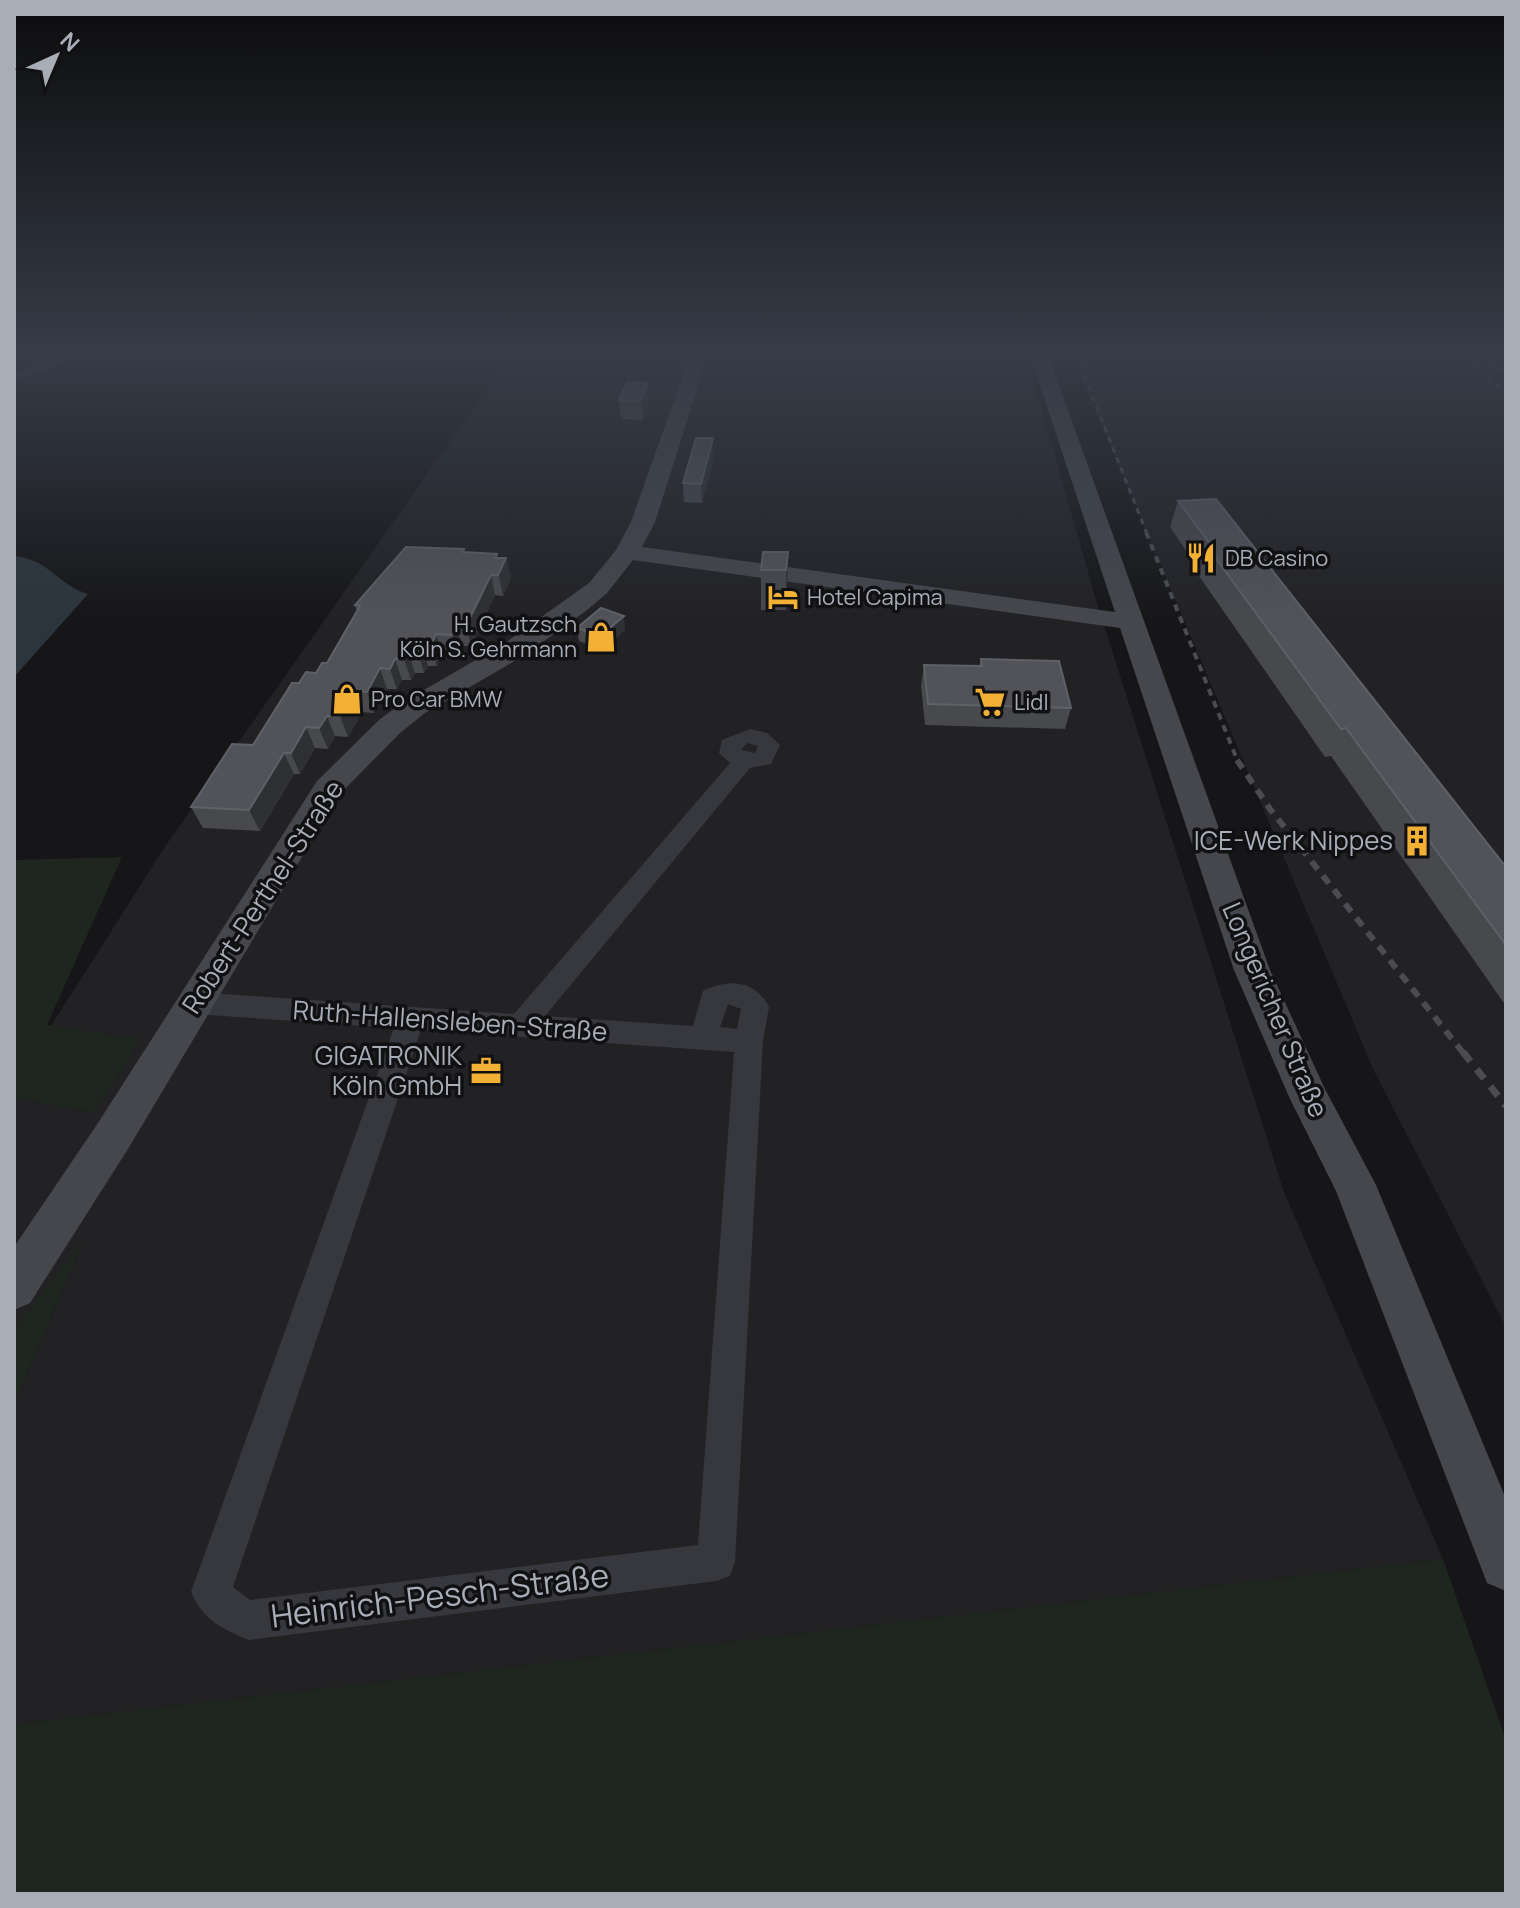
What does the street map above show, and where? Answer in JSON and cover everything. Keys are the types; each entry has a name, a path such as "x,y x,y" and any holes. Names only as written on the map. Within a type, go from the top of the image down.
{"street":[{"name":"Robert-Perthel-Straße","path":"14,1287 195,1003 316,805 390,726 415,707 515,649 598,588 627,552 643,522 669,444"},
{"name":"Longericher Straße","path":"1070,444 1252,970 1310,1099 1355,1185 1504,1557"},
{"path":"627,552 1131,622"},
{"path":"521,1025 743,762"},
{"path":"704,1038 709,1004 722,993 730,992 747,996 755,1007 749,1041"},
{"name":"Ruth-Hallensleben-Straße","path":"195,1003 749,1041"},
{"name":"Heinrich-Pesch-Straße","path":"411,1018 211,1592 226,1609 249,1620 716,1562 749,1041"}],"shaded area":[{"path":"448,444 1051,444 1097,603 1284,1192 1443,1559 14,1724 14,1405 84,1241 14,1329 14,1098 95,1113 141,1039 51,1026 164,848"},
{"path":"1110,444 1506,444 1506,1327 1374,1071"},
{"path":"14,556 37,562 77,590 88,594 14,677"},
{"path":"122,857 47,1025 141,1039 95,1113 14,1098 14,860"},
{"path":"86,1236 14,1405 14,1329"},
{"path":"1443,1559 1506,1740 1506,1894 14,1894 14,1724"}],"building":[{"path":"694,444 711,444 701,484 683,483"},
{"path":"1216,499 1506,867 1506,945 1346,728 1341,729 1209,549 1214,549 1178,501"},
{"path":"406,547 464,549 463,552 497,554 495,558 506,558 498,575 491,575 466,626 456,625 452,635 436,634 431,646 421,645 418,652 408,652 404,659 395,659 390,669 380,668 367,692 354,691 340,716 327,716 319,728 306,727 291,753 284,753 249,810 191,807 232,744 253,745 292,683 299,683 306,672 316,673 322,663 327,663 360,606 355,605"},
{"path":"763,552 788,552 786,570 761,570"},
{"path":"601,608 624,616 600,636 577,628"},
{"path":"981,659 1059,661 1071,708 928,704 924,665 982,666"}],"railway":[{"path":"1111,444 1147,534"},
{"path":"1146,532 1237,761"},
{"path":"1237,761 1270,809 1464,1054"},
{"path":"1463,1052 1506,1106"}],"place":[{"name":"DB Casino","path":"1201,558"},
{"name":"Hotel Capima","path":"783,597"},
{"name":"H. Gautzsch Köln S. Gehrmann","path":"601,637"},
{"name":"Pro Car BMW","path":"347,699"},
{"name":"Lidl","path":"990,702"},
{"name":"ICE-Werk Nippes","path":"1417,841"},
{"name":"GIGATRONIK Köln GmbH","path":"486,1071"}]}
